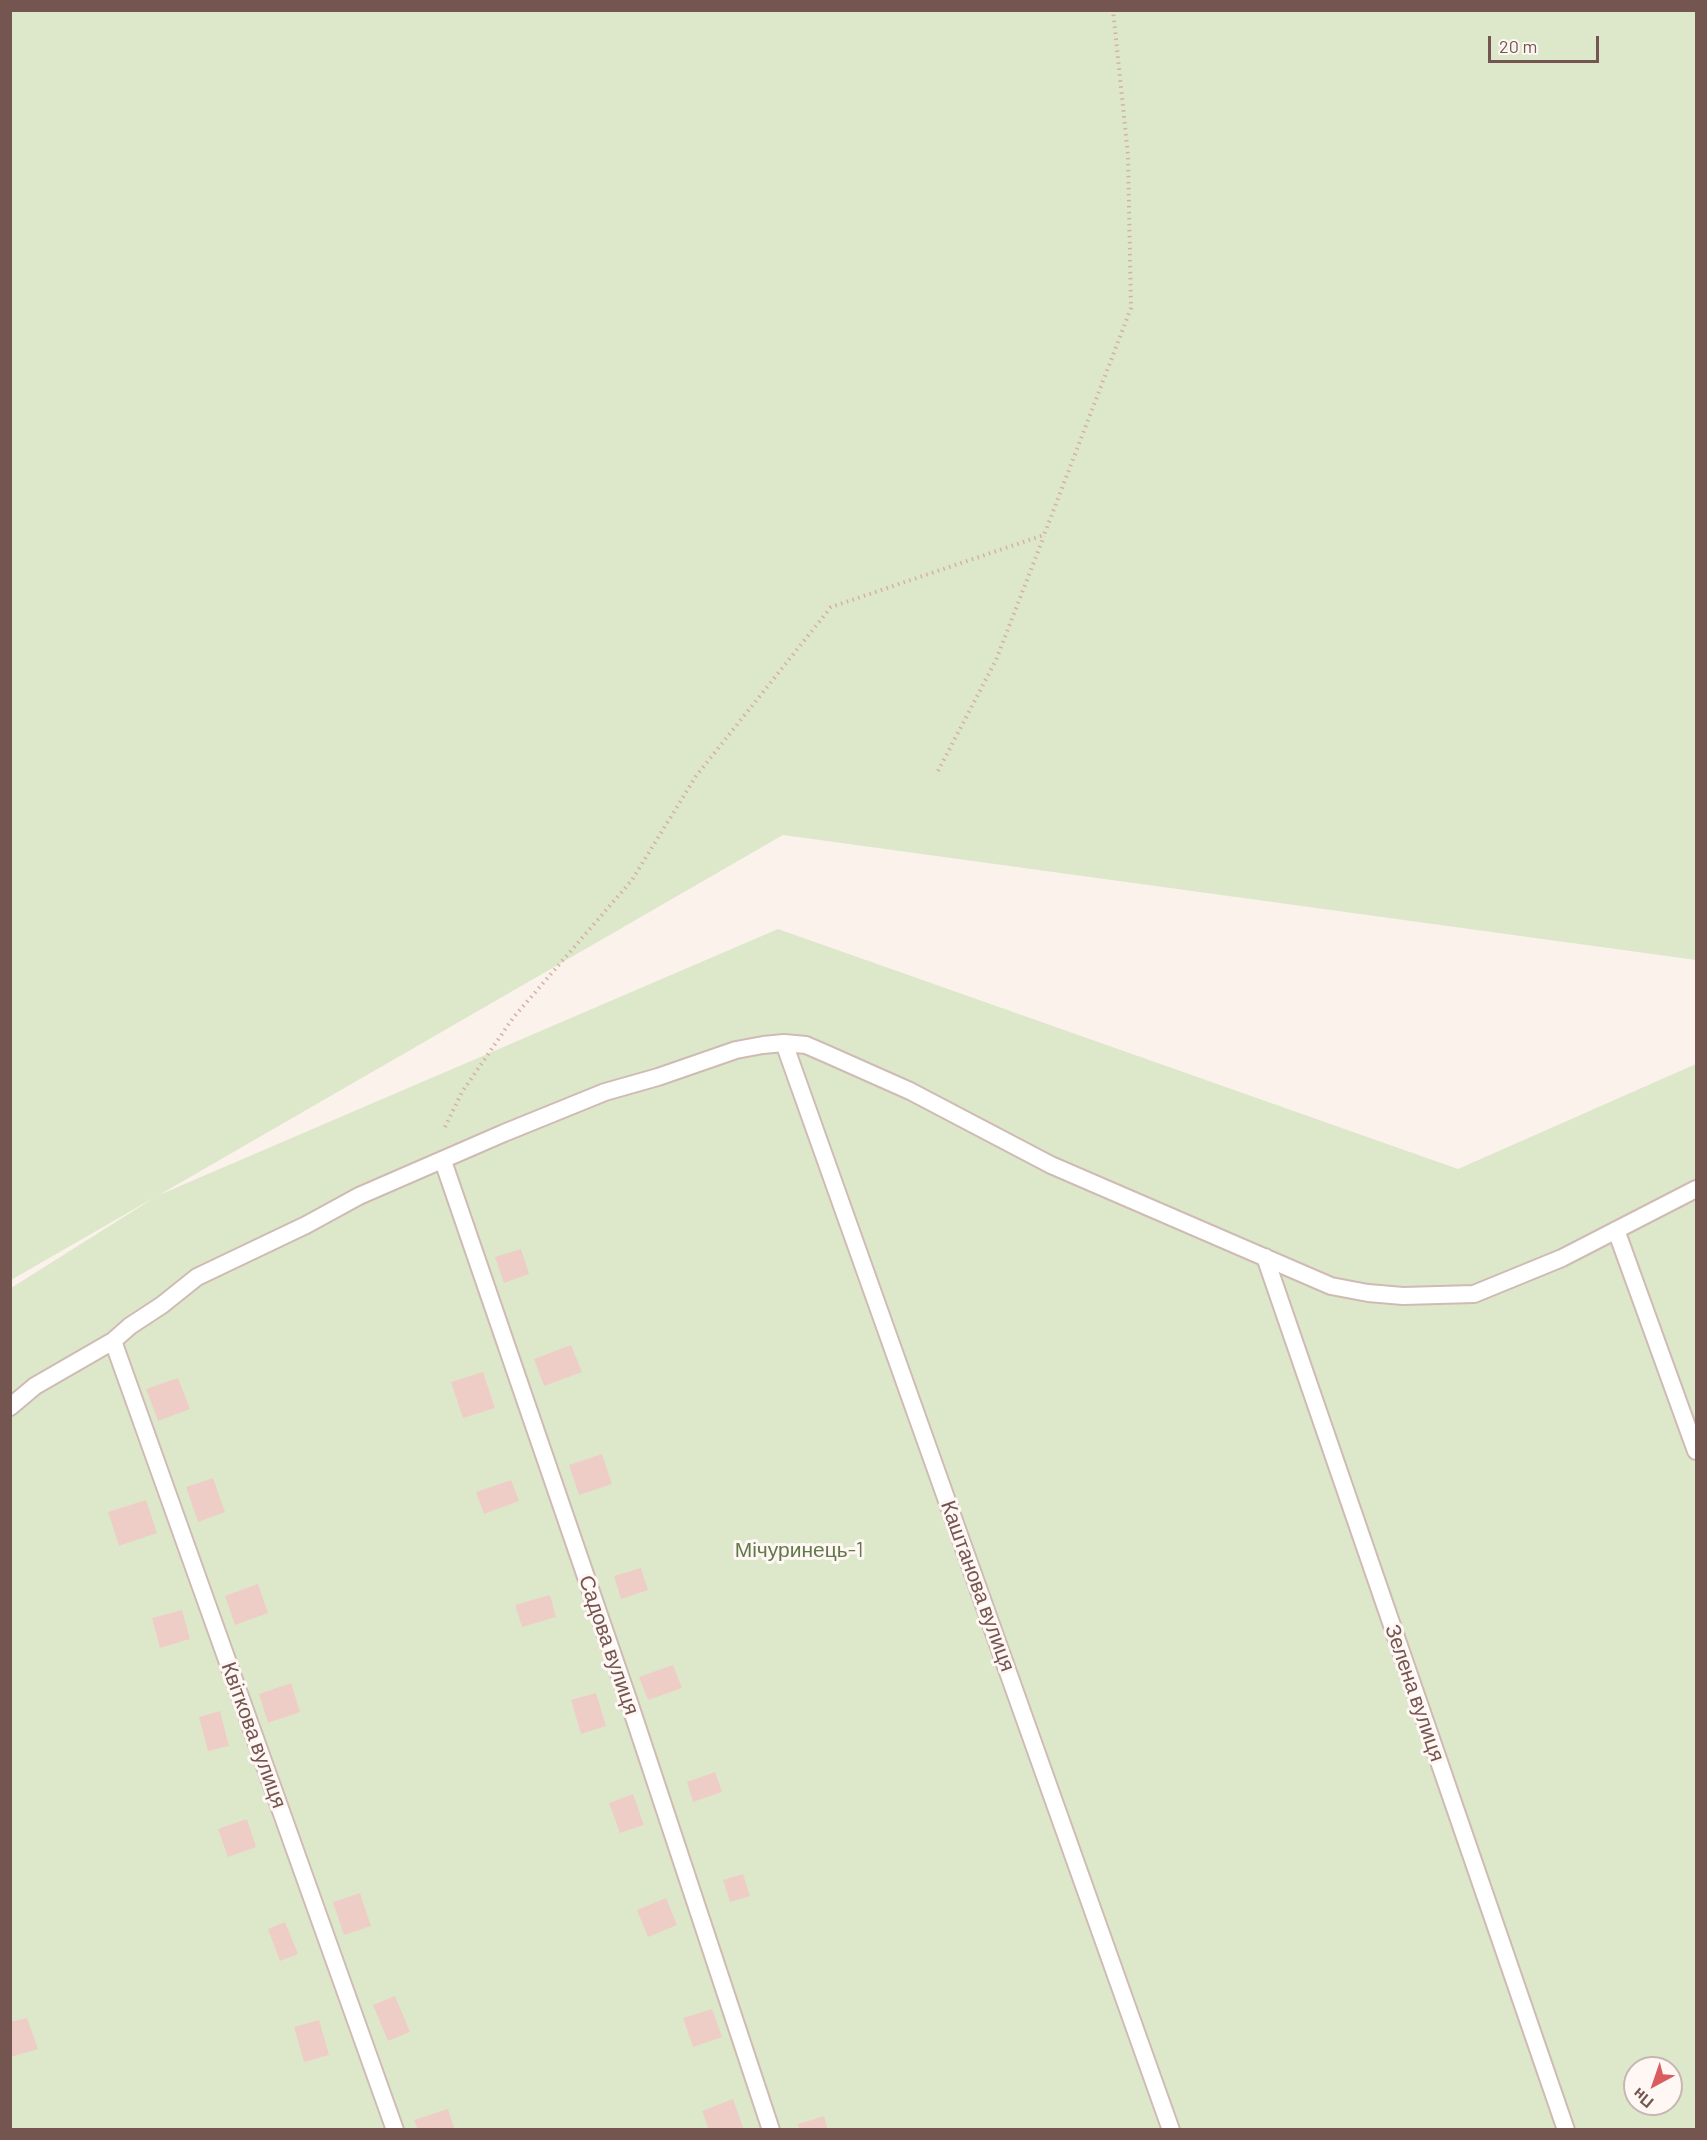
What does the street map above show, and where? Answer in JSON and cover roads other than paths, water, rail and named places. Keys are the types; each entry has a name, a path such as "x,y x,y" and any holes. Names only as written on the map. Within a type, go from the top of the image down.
{"lane":[{"path":"10,1407 35,1386 113,1341 197,1277 306,1226 359,1196 425,1169 504,1132 606,1092 736,1050 763,1045 784,1043 806,1045 890,1082 1051,1165 1331,1286 1368,1293 1403,1296 1474,1294 1562,1258 1696,1189"},
{"name":"Каштанова вулиця","path":"784,1043 1171,2130"},
{"name":"Садова вулиця","path":"443,1161 629,1702 771,2130"},
{"path":"1616,1230 1696,1451"},
{"name":"Зелена вулиця","path":"1265,1257 1566,2130"},
{"name":"Квіткова вулиця","path":"113,1341 395,2130"}],"park label":[{"name":"Мічуринець-1","path":"799,1550"}]}
